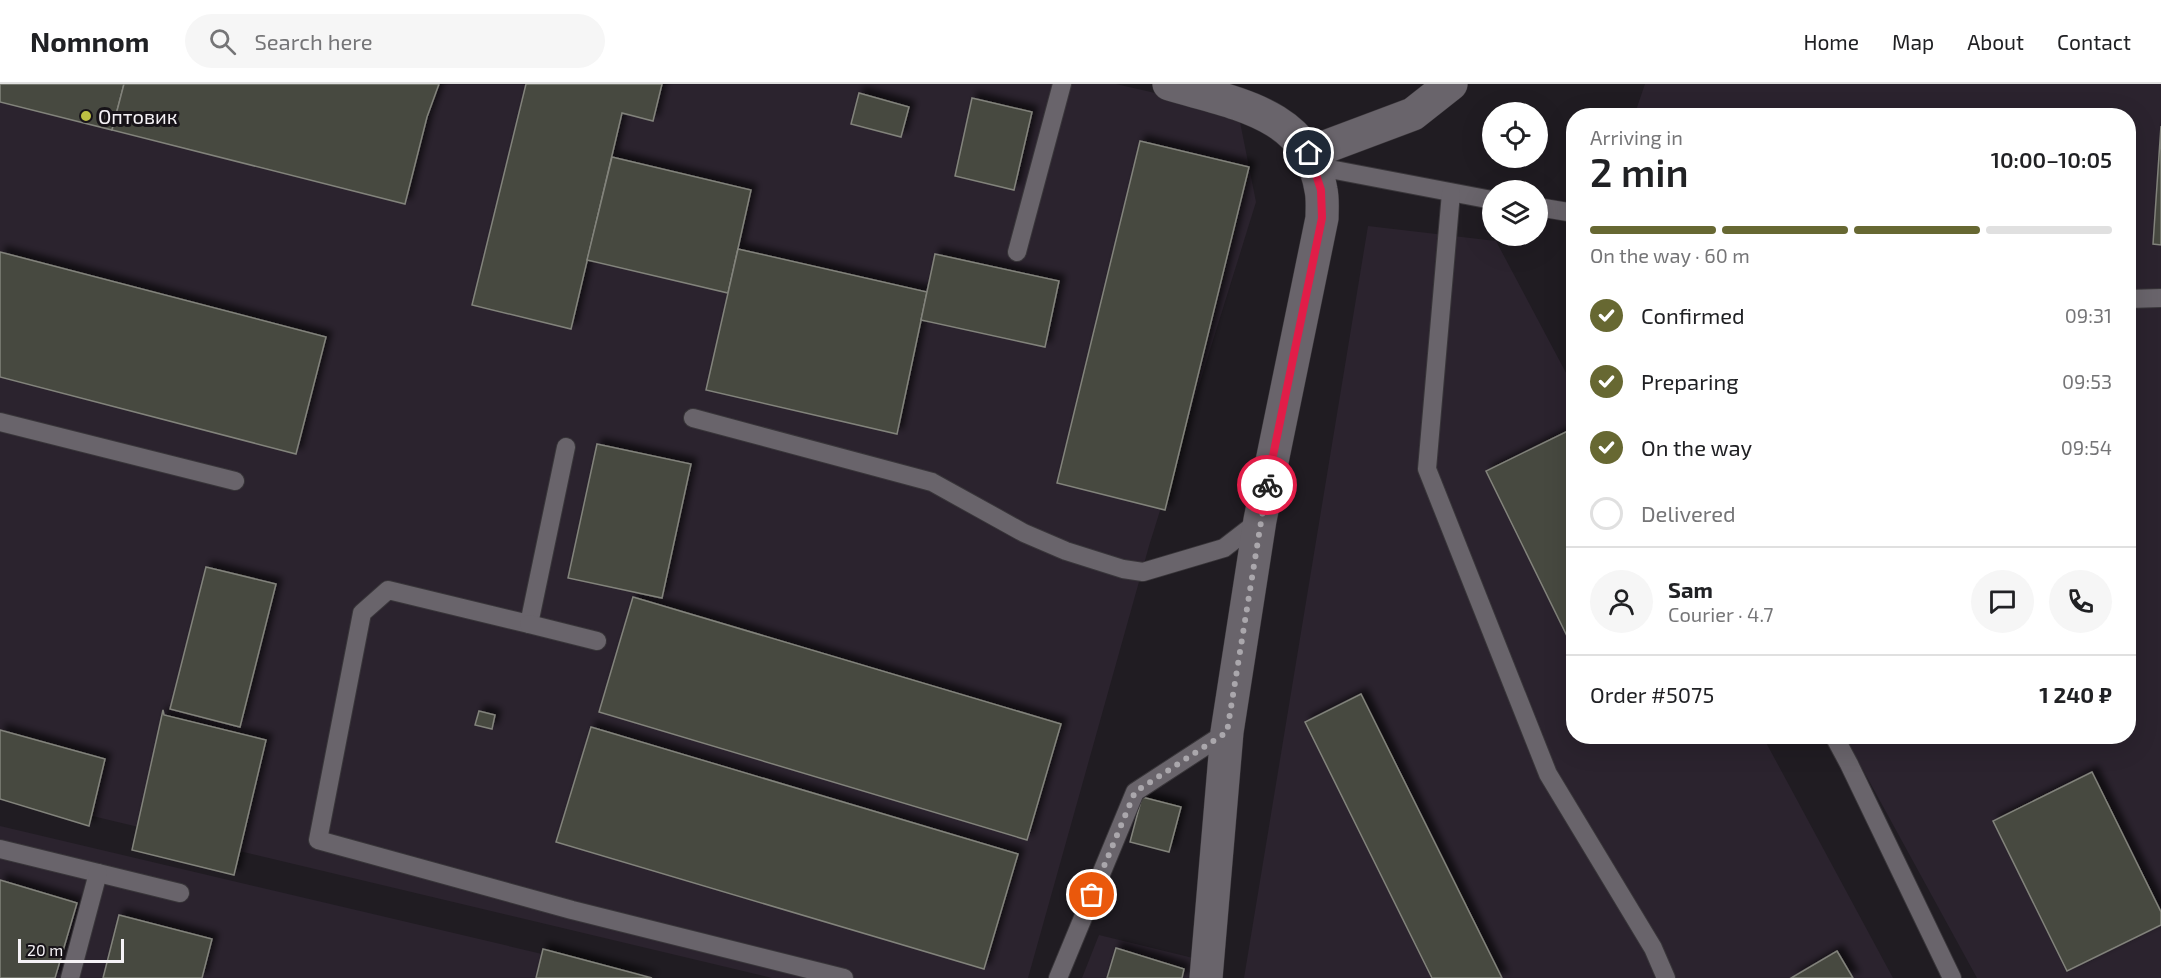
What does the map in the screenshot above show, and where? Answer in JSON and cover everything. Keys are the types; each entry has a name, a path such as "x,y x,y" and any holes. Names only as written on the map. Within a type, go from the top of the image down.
{"street":[{"path":"1169,84 1248,108 1272,118 1299,138 1311,159 1321,190 1322,218 1260,520 1227,732 1206,978"},
{"path":"1311,159 1413,114 1450,84"}],"lane":[{"path":"1017,252 1062,84"},
{"path":"1311,159 1482,198"},
{"path":"1451,193 1427,469 1548,774 1653,948 1666,978"},
{"path":"1548,209 1566,212"},
{"path":"2136,299 2161,298"},
{"path":"693,418 932,482 1024,533 1066,551 1124,569 1143,572 1224,548 1260,520"},
{"path":"0,422 235,481"},
{"path":"529,624 566,447"},
{"path":"597,641 388,590 362,612 318,840 572,910 844,978"},
{"path":"1058,978 1135,792 1227,732"},
{"path":"1838,744 1952,978"},
{"path":"0,849 180,893"},
{"path":"70,978 99,873"}],"shaded area":[{"path":"0,84 1116,84 1238,112 1256,202 1149,546 1028,978 772,978 0,794"},
{"path":"1645,84 2161,84 2161,978 1977,978 1849,744 2136,744 2136,108 1637,108"},
{"path":"1368,226 1482,239 1482,246 1499,246 1566,373 1566,744 1767,744 1893,978 1244,978"},
{"path":"0,826 644,978 0,978"},
{"path":"1099,935 1197,959 1192,978 1082,978"}],"building":[{"name":"Оптовик","path":"0,84 124,84 112,130 0,102"},
{"path":"124,84 439,84 427,117 405,204 112,130"},
{"path":"526,84 662,84 653,121 622,113 571,329 472,305"},
{"path":"859,93 909,107 901,137 851,124"},
{"path":"972,98 1032,112 1014,190 955,176"},
{"path":"2161,126 2161,245 2153,244"},
{"path":"1140,141 1249,167 1165,510 1057,483"},
{"path":"612,157 751,190 728,293 587,260"},
{"path":"738,249 927,292 897,434 706,390"},
{"path":"0,252 326,337 296,454 0,377"},
{"path":"935,254 1059,281 1045,347 921,320"},
{"path":"1566,432 1566,634 1486,471"},
{"path":"597,444 691,464 662,598 568,578"},
{"path":"206,567 276,584 240,727 170,709"},
{"path":"633,597 1061,724 1027,840 599,712"},
{"path":"1361,694 1502,978 1432,978 1305,722"},
{"path":"163,710 164,715 266,740 234,875 132,850"},
{"path":"479,711 495,715 492,729 475,725"},
{"path":"591,727 1018,854 984,969 556,842"},
{"path":"0,730 105,759 89,826 0,799"},
{"path":"2092,772 2161,912 2161,925 2067,971 1993,821"},
{"path":"1142,797 1181,807 1169,852 1130,842"},
{"path":"0,880 77,903 55,978 0,978"},
{"path":"119,915 212,939 202,978 103,978"},
{"path":"1116,948 1184,969 1182,978 1107,978"},
{"path":"543,949 652,978 536,978"},
{"path":"1837,951 1853,978 1791,978"}],"way so far":[{"path":"1092,895 1135,792 1227,732 1267,485"}],"place":[{"name":"Оптовик","path":"86,116"}],"route":[{"path":"1267,485 1322,218 1321,190 1309,153"}]}
